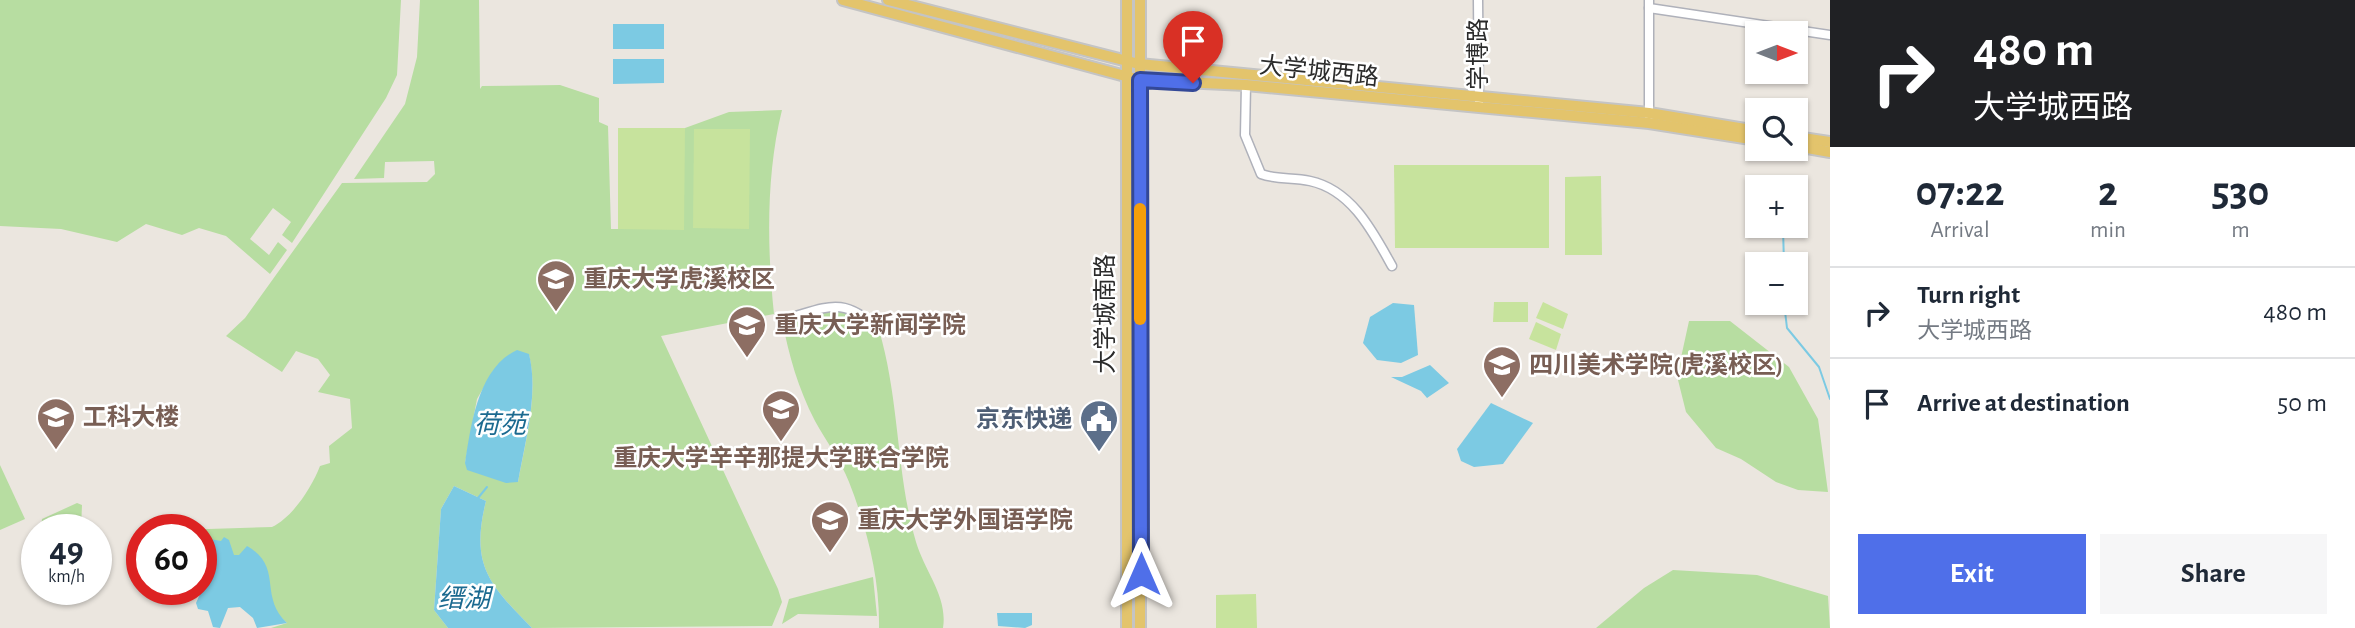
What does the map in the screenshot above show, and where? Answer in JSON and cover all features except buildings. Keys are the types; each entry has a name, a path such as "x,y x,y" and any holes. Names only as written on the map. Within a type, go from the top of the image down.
{"main road":[{"name":"大学城西路","path":"843,0 1140,80 1246,85 1479,103 1745,130"},
{"name":"大学城西路","path":"888,0 1127,62 1479,103"},
{"name":"大学城南路","path":"1127,0 1127,628"},
{"name":"大学城南路","path":"1140,0 1140,628"},
{"name":"大学城西路","path":"1648,118 1745,138"},
{"path":"1808,139 1830,142"},
{"path":"1808,148 1830,152"}],"street":[{"name":"学博路","path":"1478,0 1479,103"},
{"path":"1648,118 1649,4 1830,35"},
{"path":"1246,85 1245,135 1261,174 1275,179 1308,180 1329,187 1365,219 1392,266"},
{"path":"782,320 844,305 862,314 879,330"}],"green space":[{"path":"0,0 401,0 397,75 386,98 292,243 282,235 291,222 273,208 250,239 269,255 278,242 287,250 270,274 226,236 199,228 182,235 146,224 117,242 61,229 0,226"},
{"path":"420,0 479,0 480,89 482,86 560,85 599,98 599,122 608,126 611,229 618,229 618,128 685,128 729,112 782,110 773,160 769,211 774,314 661,336 778,589 782,602 772,626 532,628 504,599 487,572 480,542 486,501 454,486 441,509 434,610 448,628 271,628 287,623 275,612 268,588 239,555 234,556 221,541 217,545 217,529 272,527 287,516 301,501 320,466 330,463 329,446 352,428 350,399 318,392 330,375 318,359 296,351 282,372 226,336 245,318 342,183 427,182 435,174 434,161 385,162 384,178 354,179 405,104 417,57","holes":["529,355 532,386 530,419 518,482 465,463 477,399 493,371"]},
{"path":"618,128 685,128 684,230 618,229"},
{"path":"694,129 750,129 749,229 693,228"},
{"path":"1394,165 1549,165 1549,248 1395,248"},
{"path":"1601,176 1602,255 1565,255 1565,177"},
{"path":"1494,302 1528,302 1528,322 1493,322"},
{"path":"1543,302 1568,314 1563,329 1536,318"},
{"path":"844,305 879,330 891,384 910,516 920,553 939,595 944,617 943,628 879,628 875,572 861,517 846,474 815,421 795,372 782,320"},
{"path":"1689,321 1730,321 1789,367 1818,419 1828,492 1798,490 1776,482 1741,459 1716,448 1686,412 1677,376"},
{"path":"1536,322 1561,334 1556,350 1529,339"},
{"path":"0,465 23,514 21,521 0,530"},
{"path":"77,503 82,505 82,514 53,514"},
{"path":"1673,570 1757,575 1828,596 1830,628 1596,628 1644,588"},
{"path":"873,577 877,616 798,614 782,624 789,599"},
{"path":"1256,594 1257,628 1216,628 1216,595"}],"water":[{"path":"613,24 664,24 664,49 613,49"},
{"path":"613,59 664,59 664,83 613,84"},
{"path":"1393,303 1414,305 1418,355 1401,363 1377,360 1363,343 1370,317"},
{"name":"荷苑","path":"517,350 529,354 532,402 518,482 506,483 467,470 465,463 474,415 485,384 504,358"},
{"path":"1430,365 1449,383 1427,398 1421,391 1391,377 1402,377"},
{"path":"1491,403 1533,423 1503,464 1474,467 1461,461 1457,449"},
{"name":"缙湖","path":"454,486 486,501 480,542 487,572 504,599 532,628 448,628 434,610 441,509"},
{"path":"224,537 229,540 234,555 239,555 247,546 258,554 265,563 278,613 287,623 257,628 253,618 240,607 228,608 220,628 213,627 208,611 198,609 197,605 217,605 217,540 221,541"},
{"path":"997,613 1032,613 1032,625 1025,628 998,626"}],"waterway":[{"path":"1783,238 1784,252"},
{"path":"1785,315 1787,328 1819,367 1830,399"},
{"path":"478,498 487,487"}],"slow traffic":[{"path":"1140,209 1140,319"}],"place":[{"name":"重庆大学虎溪校区","path":"556,313"},
{"name":"重庆大学新闻学院","path":"747,359"},
{"name":"四川美术学院(虎溪校区)","path":"1502,399"},
{"name":"重庆大学辛辛那提大学联合学院","path":"781,443"},
{"name":"工科大楼","path":"56,451"},
{"name":"京东快递","path":"1099,453"},
{"name":"重庆大学外国语学院","path":"830,554"}],"route":[{"path":"1141,574 1140,80 1193,83"}]}
